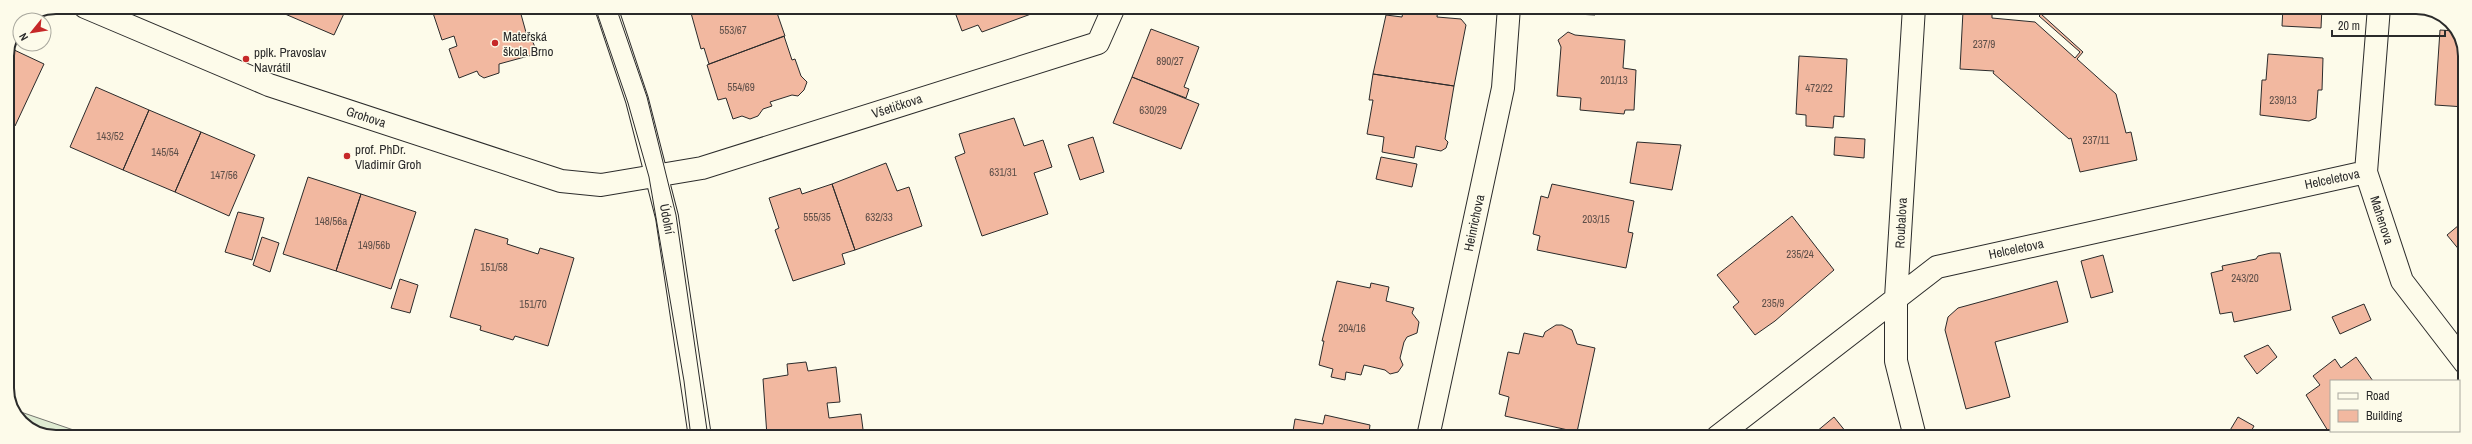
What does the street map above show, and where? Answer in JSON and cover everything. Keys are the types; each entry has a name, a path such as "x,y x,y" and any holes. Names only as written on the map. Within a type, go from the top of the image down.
{"street":[{"name":"Grohova","path":"102,14 269,85 561,182 601,185 658,176"},
{"name":"Údolní","path":"608,14 637,100 658,176 674,258 699,430"},
{"name":"Všetičkova","path":"658,176 702,168 1098,43 1111,14"},
{"name":"Heinrichova","path":"1430,430 1503,88 1508,14"},
{"name":"Roubalova","path":"1913,430 1896,361 1896,298 1914,14"},
{"name":"Mahenova","path":"2378,14 2366,172 2402,281 2458,354"},
{"name":"Helceletova","path":"1726,430 1937,267 2366,172"}],"green space":[{"path":"22,412 74,430 50,430 42,428 30,421"}],"building":[{"path":"285,14 344,14 334,35"},
{"name":"Mateřská škola Brno","path":"433,14 521,14 527,36 531,38 535,47 532,55 499,64 499,73 484,78 479,75 477,71 459,78 449,49 457,46 454,36 442,40"},
{"path":"691,14 777,14 785,36 709,64 704,48 701,49"},
{"path":"956,14 1031,14 982,32 978,25 962,31"},
{"path":"1403,14 1437,14 1437,17 1461,19 1466,25 1454,86 1373,74 1386,15 1402,17"},
{"path":"1963,14 1992,14 1992,18 2035,22 2075,58 2080,52 2039,16 2041,14 2083,52 2077,59 2116,94 2126,133 2131,132 2137,160 2080,172 2071,138 2069,139 1993,73 1994,71 1960,69"},
{"path":"2283,14 2322,14 2321,28 2282,26"},
{"path":"1151,29 1199,47 1184,87 1189,89 1186,98 1132,77"},
{"path":"2440,30 2450,31 2455,40 2458,53 2458,107 2435,105"},
{"path":"1568,32 1575,35 1625,40 1623,68 1636,70 1634,110 1625,110 1624,114 1580,110 1581,98 1557,96 1561,47 1558,40"},
{"path":"784,36 792,60 795,59 801,76 807,82 804,90 798,96 792,95 770,102 772,106 763,109 758,116 750,119 742,116 733,119 726,98 718,100 707,65"},
{"path":"14,52 18,52 44,64 14,126"},
{"path":"2268,54 2323,58 2322,90 2318,90 2316,118 2309,121 2260,115 2262,80 2266,80"},
{"path":"1799,56 1847,59 1844,117 1834,116 1833,128 1806,126 1806,115 1796,114"},
{"path":"1373,74 1454,86 1445,139 1448,142 1446,148 1441,151 1416,146 1414,158 1382,152 1384,137 1367,134 1373,100 1369,100"},
{"path":"1132,77 1199,104 1181,149 1113,123"},
{"path":"96,87 149,110 123,170 70,147"},
{"path":"149,110 201,132 175,192 123,170"},
{"path":"1014,118 1024,146 1043,140 1052,167 1034,173 1048,214 982,236 955,157 965,153 959,134"},
{"path":"201,132 255,155 229,216 175,192"},
{"path":"1093,137 1104,172 1080,180 1068,145"},
{"path":"1835,137 1865,139 1864,158 1834,155"},
{"path":"1637,142 1681,145 1672,190 1630,183"},
{"path":"1381,157 1417,164 1412,187 1376,179"},
{"path":"886,163 897,191 909,187 922,226 855,250 832,184"},
{"path":"308,177 361,194 336,271 283,254"},
{"path":"832,184 855,250 842,254 845,264 793,281 775,230 779,228 769,198 800,188 802,194"},
{"path":"1552,184 1634,201 1628,232 1633,233 1626,268 1537,250 1540,236 1533,234 1541,196 1548,198"},
{"path":"361,194 416,212 391,289 336,271"},
{"path":"238,212 264,218 252,260 225,252"},
{"path":"1792,216 1834,270 1775,321 1755,335 1733,307 1739,302 1717,275"},
{"path":"2458,226 2458,248 2447,235"},
{"path":"475,229 508,239 507,244 538,254 540,248 574,258 548,346 515,336 513,340 480,330 481,326 450,317"},
{"path":"262,237 279,243 270,272 253,265"},
{"path":"2271,253 2280,253 2291,310 2234,322 2232,312 2220,314 2211,273 2223,270 2222,266 2256,259 2258,256"},
{"path":"2103,255 2113,292 2091,298 2081,261"},
{"path":"400,279 418,285 410,313 391,308"},
{"path":"1337,281 1370,288 1371,283 1389,287 1386,301 1414,308 1412,313 1419,322 1417,333 1407,337 1404,342 1400,358 1403,365 1398,372 1390,374 1385,370 1364,365 1361,375 1346,372 1345,380 1331,377 1333,369 1319,365 1324,341 1322,341"},
{"path":"2057,281 2068,322 1995,342 2010,397 1966,409 1945,330 1948,317 1958,308"},
{"path":"2364,304 2371,320 2340,334 2332,317"},
{"path":"1556,325 1562,325 1572,330 1577,344 1595,348 1577,430 1568,430 1505,416 1509,397 1499,394 1508,352 1519,354 1524,333 1543,337 1545,332"},
{"path":"2268,345 2277,357 2257,374 2244,356"},
{"path":"2356,357 2372,380 2330,380 2330,430 2327,430 2306,395 2320,385 2313,376 2335,359 2341,368"},
{"path":"806,362 808,371 836,367 840,402 827,403 829,418 861,414 863,430 767,430 763,379 788,375 787,364"},
{"path":"1325,415 1370,425 1369,430 1293,430 1295,419 1323,424"},
{"path":"1834,417 1844,430 1818,430"},
{"path":"2238,417 2254,426 2252,430 2230,430"}],"tram line":[{"path":"597,14 628,103 649,177 684,381 690,430"},
{"path":"618,14 647,97 676,215 707,430"}],"place":[{"name":"Mateřská škola Brno","path":"495,43"},
{"name":"pplk. Pravoslav Navrátil","path":"246,59"},
{"name":"prof. PhDr. Vladimír Groh","path":"347,156"}]}
